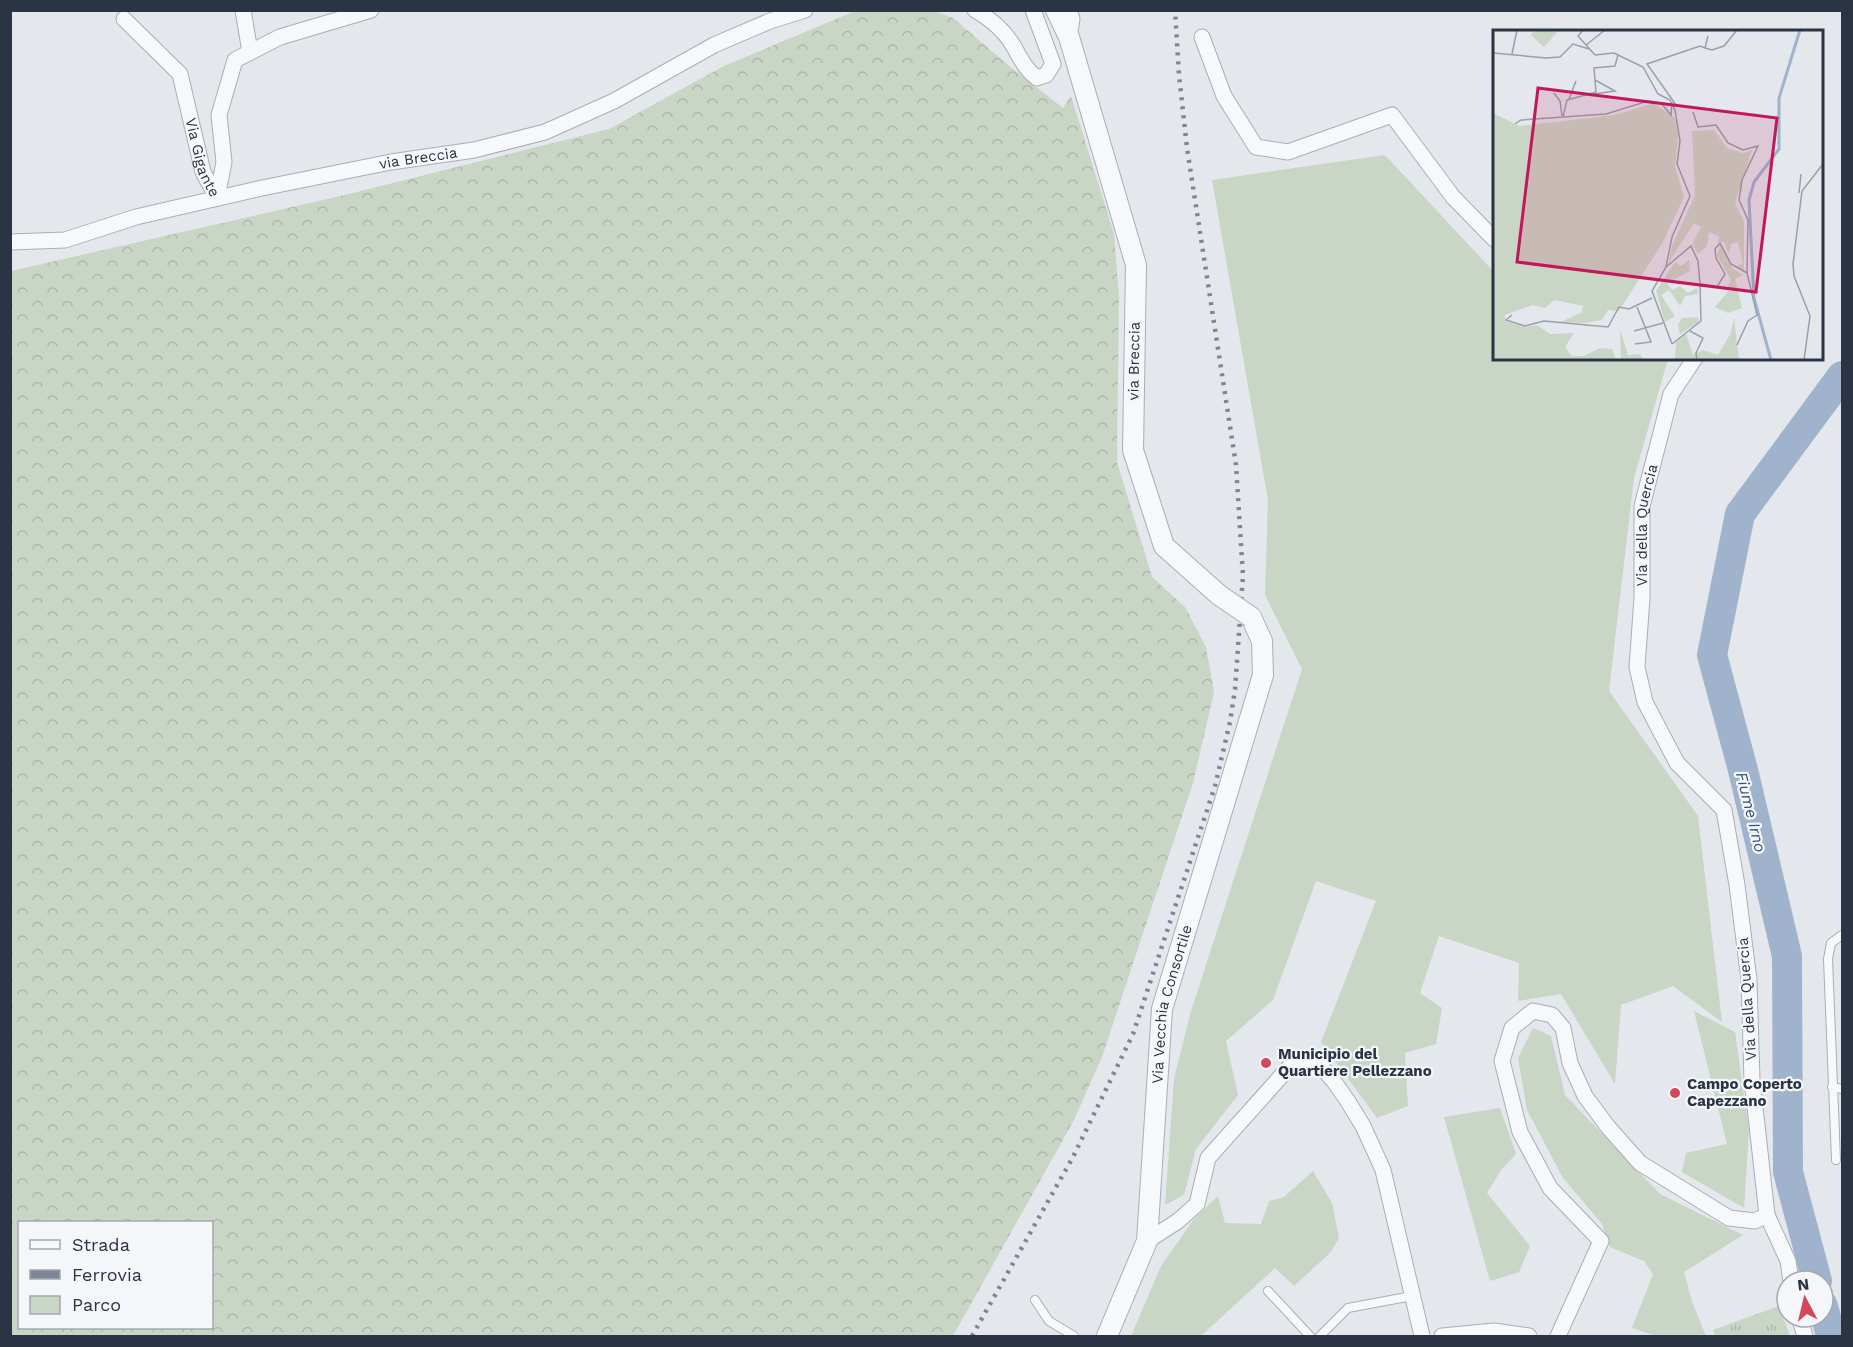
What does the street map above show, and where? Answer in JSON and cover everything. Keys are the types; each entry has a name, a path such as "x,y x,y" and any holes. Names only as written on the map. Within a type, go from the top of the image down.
{"street":[{"path":"243,10 250,52"},
{"name":"Via Gigante","path":"217,198 224,162 219,115 235,60 280,37 371,10"},
{"name":"via Breccia","path":"10,242 65,240 136,217 217,198 391,162 474,150 545,132 614,101 714,45 770,21 805,10"},
{"path":"975,10 1002,29 1026,69 1037,78 1046,75 1053,64 1033,10"},
{"name":"via Breccia","path":"1056,10 1069,37 1136,265 1133,450 1164,546 1219,595 1251,616 1262,641 1263,675"},
{"path":"1069,10 1072,19 1069,37"},
{"name":"Via Gigante","path":"124,20 180,74 203,172 217,198"},
{"path":"1202,37 1224,96 1256,147 1288,152 1392,115 1453,197 1493,238"},
{"name":"Via della Quercia","path":"1694,360 1671,394 1642,506 1642,598 1637,667 1645,702 1677,763 1724,810 1737,885 1749,980 1752,1080 1767,1215 1788,1261 1789,1269"},
{"name":"Via Vecchia Consortile","path":"1107,1336 1147,1241 1162,1009 1263,675"},
{"path":"1558,1336 1601,1241 1550,1188 1520,1132 1502,1061 1512,1028 1533,1011 1552,1015 1563,1028 1570,1063 1585,1096 1608,1127 1640,1163 1729,1218 1755,1221 1767,1215"},
{"path":"1147,1241 1178,1221 1197,1204 1208,1158 1292,1064 1317,1062 1333,1080 1363,1126 1383,1170 1422,1336"},
{"path":"1442,1336 1494,1331 1529,1336"}],"lane":[{"path":"1836,1160 1828,959 1831,943 1842,935"},
{"path":"1832,1087 1842,1089"},
{"path":"1268,1291 1310,1336"},
{"path":"1320,1336 1348,1308 1412,1296"},
{"path":"1035,1300 1049,1322 1074,1336"}],"green space":[{"path":"855,11 934,11 953,18 1063,108 1071,96 1114,234 1119,297 1117,462 1152,577 1185,607 1206,647 1214,692 1193,783 1102,1057 1074,1120 953,1336 11,1336 11,271 345,195 609,129 724,66"},
{"path":"1385,155 1493,271 1493,360 1668,360 1634,478 1609,691 1698,816 1722,1022 1673,986 1621,1005 1615,1084 1561,994 1518,1001 1519,963 1439,936 1420,993 1442,1008 1436,1044 1405,1053 1408,1106 1377,1118 1321,1042 1376,901 1316,881 1273,1000 1226,1041 1238,1095 1196,1149 1184,1195 1165,1205 1174,1079 1191,1011 1302,669 1265,595 1268,500 1212,180"},
{"path":"1694,1011 1735,1032 1749,1131 1744,1208 1682,1172 1686,1153 1727,1144"},
{"path":"1533,1028 1551,1036 1565,1095 1660,1194 1743,1235 1684,1272 1692,1302 1706,1336 1656,1336 1632,1328 1653,1274 1644,1261 1610,1247 1602,1224 1563,1178 1527,1110 1518,1058"},
{"path":"1500,1108 1516,1154 1501,1170 1487,1193 1530,1246 1519,1272 1490,1281 1444,1117"},
{"path":"1313,1171 1332,1203 1339,1238 1330,1253 1294,1286 1275,1268 1201,1336 1131,1336 1161,1266 1194,1219 1218,1196 1225,1223 1261,1224 1269,1201 1284,1197"},
{"path":"1775,1307 1775,1329 1787,1329 1790,1336 1715,1336 1713,1330"}],"waterway":[{"name":"Fiume Irno","path":"1814,1269 1788,1172 1787,956 1743,770 1712,655 1740,514 1842,376"},
{"name":"Fiume Irno","path":"1829,1329 1831,1336"}],"railway":[{"path":"972,1336 1073,1157 1133,1034 1215,786 1230,722 1235,689 1243,576 1236,465 1187,148 1175,10"}],"place":[{"name":"Municipio del Quartiere Pellezzano","path":"1266,1063"},
{"name":"Campo Coperto Capezzano","path":"1675,1093"}]}
